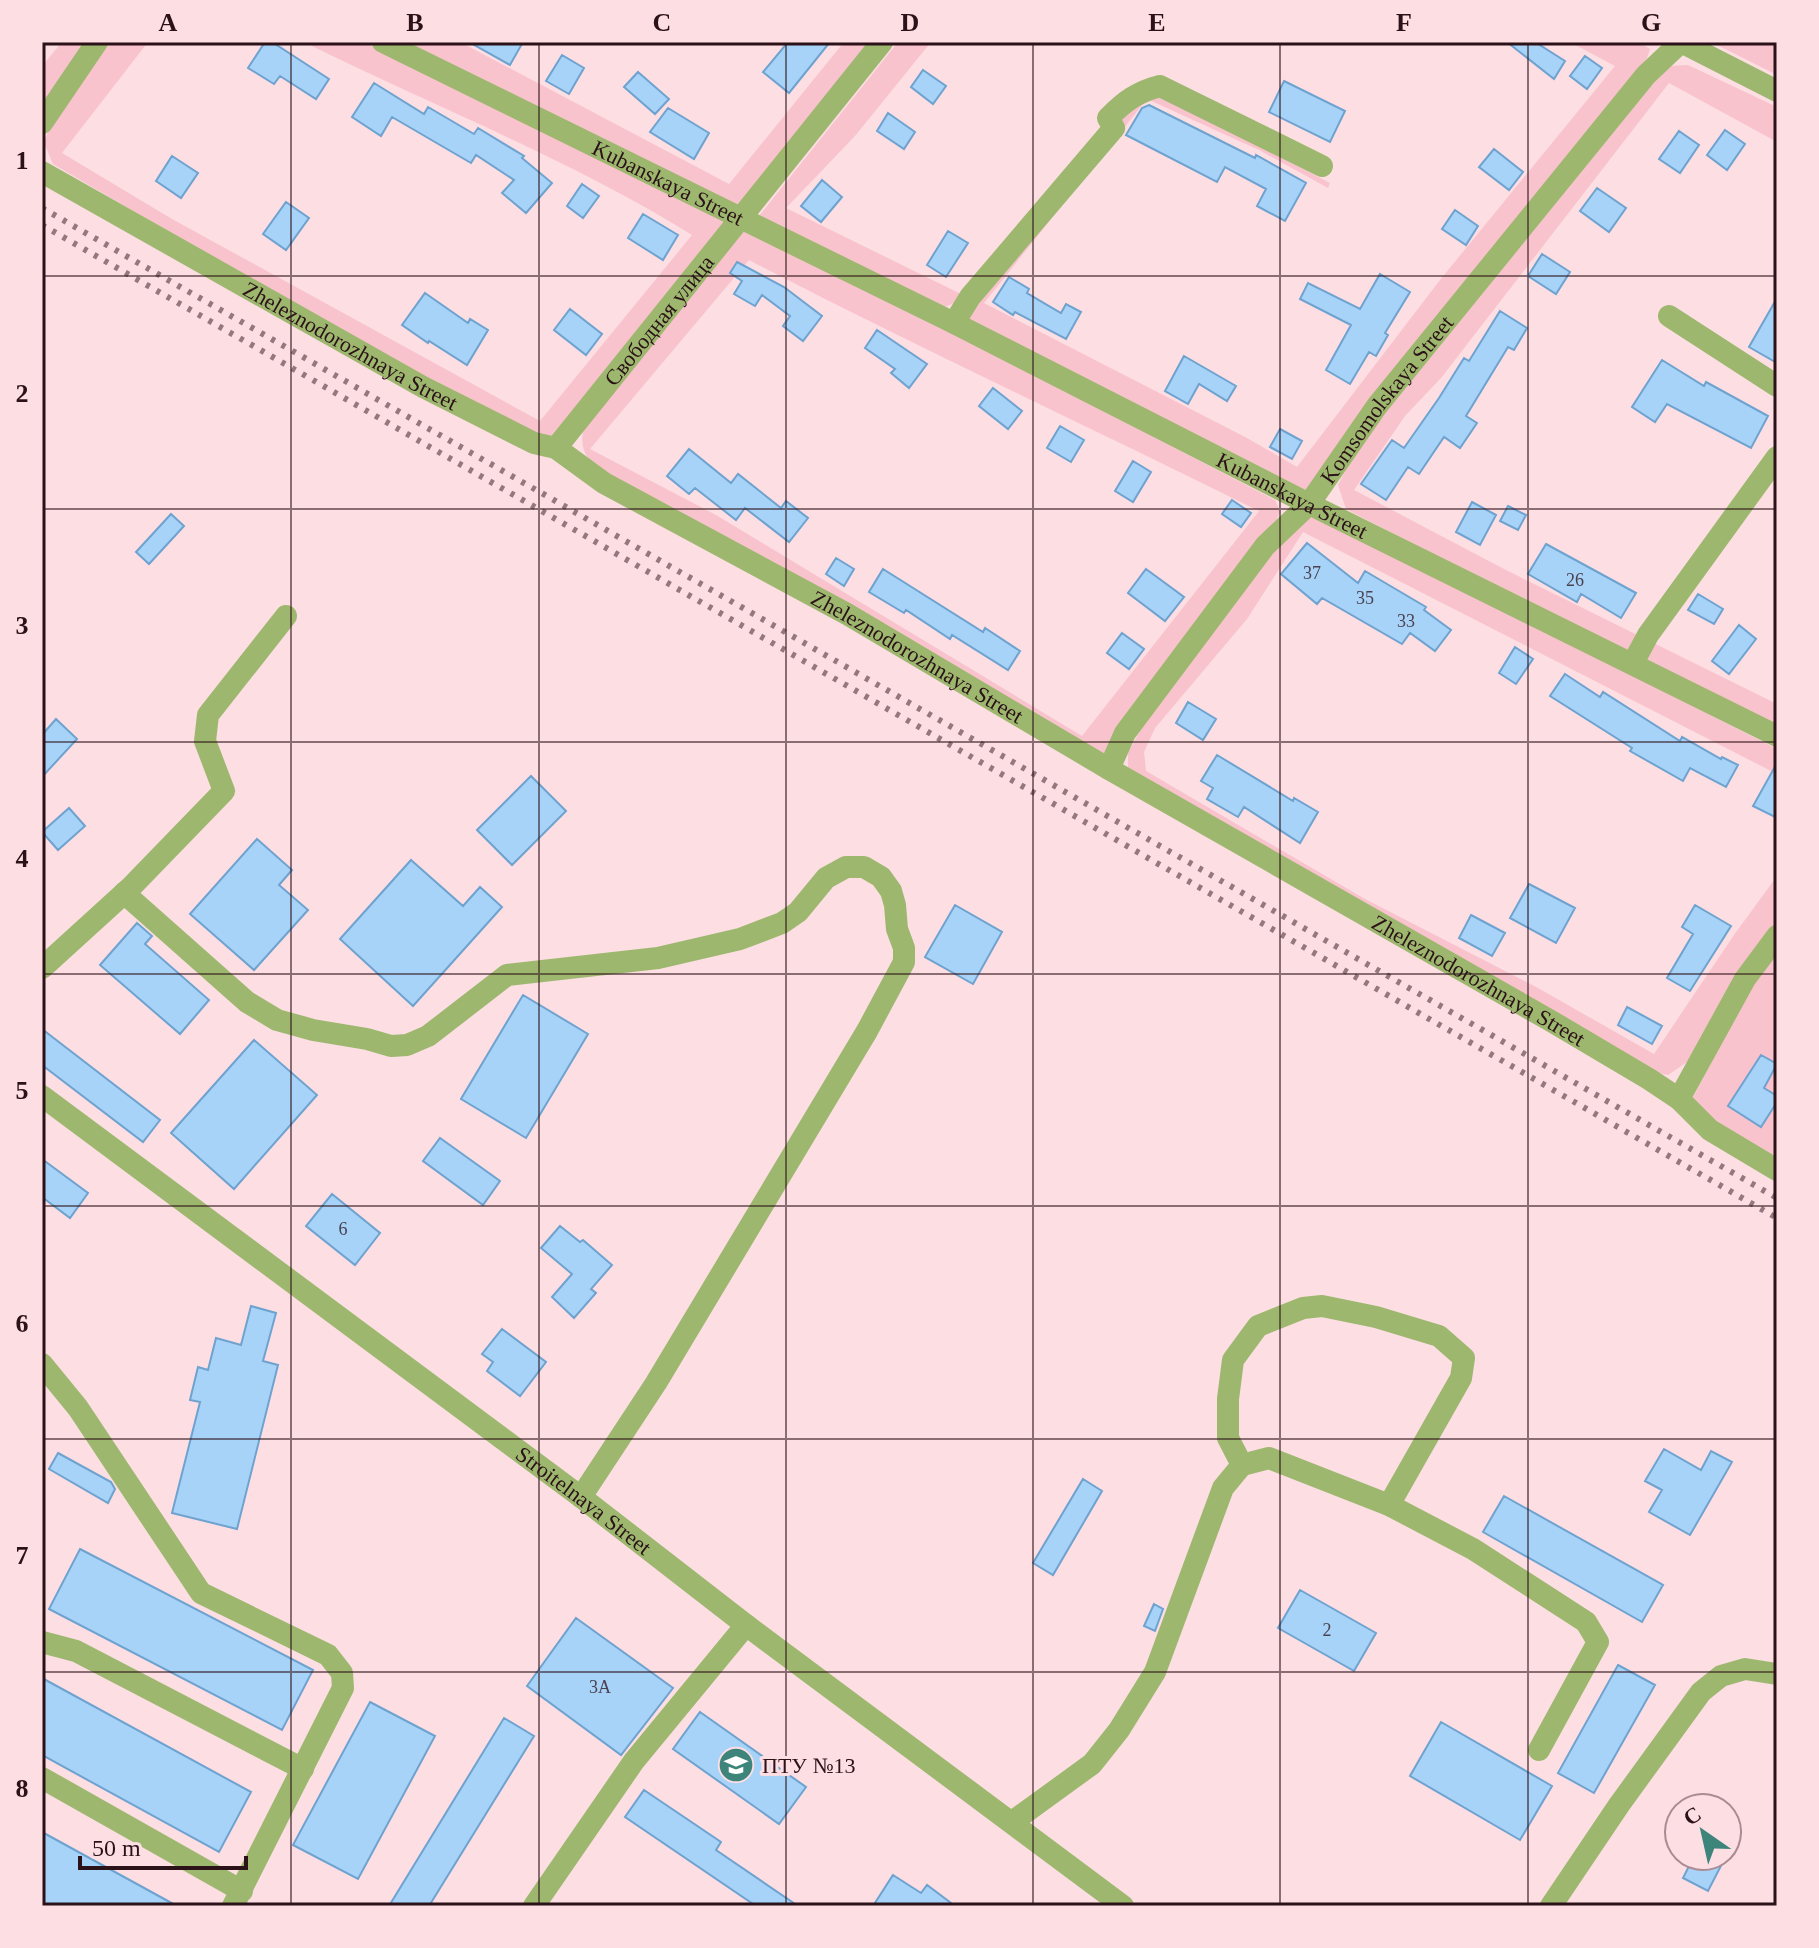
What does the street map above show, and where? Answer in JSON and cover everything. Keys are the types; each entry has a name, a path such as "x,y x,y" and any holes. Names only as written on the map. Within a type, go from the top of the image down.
{"street":[{"path":"42,123 97,42"},
{"name":"Kubanskaya Street","path":"383,42 954,323 1309,504 1777,736"},
{"name":"Свободная улица","path":"556,448 882,42"},
{"path":"1681,42 1777,91"},
{"name":"Komsomolskaya Street","path":"1109,769 1125,733 1265,546 1309,504 1377,406 1646,75 1681,42"},
{"path":"954,323 970,297 1114,128 1108,118 1128,98 1141,91 1160,86 1322,166"},
{"name":"Zheleznodorozhnaya Street","path":"42,172 423,387 534,443 556,448 604,483 847,614 1109,769 1551,1021 1679,1099 1710,1130 1777,1170"},
{"path":"1669,316 1777,386"},
{"path":"1633,663 1648,635 1777,457"},
{"path":"42,968 124,893 224,791 205,741 208,715 286,616"},
{"path":"124,893 247,1002 277,1020 391,1046 407,1045 428,1036 507,975 658,958 740,939 782,923 798,912 826,878 846,867 864,867 881,877 891,891 895,905 904,962 867,1031 656,1383 581,1497"},
{"path":"1679,1099 1745,979 1777,936"},
{"name":"Stroitelnaya Street","path":"42,1096 1123,1906"},
{"path":"1242,1465 1228,1438 1228,1399 1233,1360 1258,1326 1303,1308 1322,1306 1376,1317 1439,1336 1464,1358 1461,1378 1389,1505"},
{"path":"42,1364 78,1408 201,1593 328,1655 342,1673 343,1688 238,1898 42,1778"},
{"path":"1012,1822 1092,1764 1119,1730 1155,1672 1223,1488 1242,1465 1269,1458 1389,1505 1473,1549 1586,1622 1598,1642 1539,1750"},
{"path":"534,1906 634,1761 746,1625"},
{"path":"42,1642 76,1651 303,1769"},
{"path":"1551,1906 1701,1692 1721,1676 1745,1669 1777,1674"}],"shaded area":[{"path":"62,42 91,42 42,112 42,66"},
{"path":"107,42 148,42 62,153 172,219 540,421 692,235 550,157 304,42 364,42 730,224 555,437 531,435 417,377 53,164 44,143 53,117"},
{"path":"407,42 460,42 729,184 844,42 871,42 740,206"},
{"path":"898,42 931,42 855,136 786,208 961,294 954,303 943,308 759,216"},
{"path":"1570,42 1639,42 1650,49 1647,58 1600,120 1308,490 1297,490 964,320 1134,104 1147,96 1165,97 1330,183 1328,188 1259,150 1147,99 984,303 1247,438 1297,467 1440,280 1615,66"},
{"path":"1711,42 1777,42 1777,75"},
{"path":"1688,65 1777,107 1777,142 1669,83 1441,378 1405,416 1354,490 1504,569 1777,704 1777,725 1581,631 1346,509 1338,485 1357,448 1667,66"},
{"path":"741,229 978,346 1275,500 1280,511 1273,529 1105,755 599,473 584,450 582,439 585,424","holes":["749,260 1259,511 1082,736 716,515 590,449"]},
{"path":"1301,517 1322,518 1777,749 1777,774 1303,532 1247,619 1155,728 1144,752 1146,771 1365,899 1538,988 1654,1054 1777,876 1777,930 1690,1060 1668,1075 1648,1071 1128,769 1128,753 1143,725 1229,603"},
{"path":"1777,952 1777,1164 1714,1127 1691,1101 1752,986"}],"building":[{"path":"265,42 272,42 329,79 316,99 280,76 274,84 248,68"},
{"path":"469,42 523,42 510,65"},
{"path":"788,42 830,42 789,93 763,72"},
{"path":"1507,42 1535,42 1565,61 1554,79"},
{"path":"562,55 584,68 569,94 546,81"},
{"path":"1585,56 1602,68 1587,89 1570,76"},
{"path":"923,70 946,86 933,104 911,87"},
{"path":"638,72 669,99 655,114 624,87"},
{"path":"1284,81 1345,111 1330,142 1269,112"},
{"path":"374,83 424,114 428,107 474,134 478,128 524,156 522,158 552,183 526,213 502,193 514,180 476,155 471,163 392,117 381,136 352,117"},
{"path":"1149,105 1255,158 1256,155 1306,183 1285,221 1257,206 1266,189 1225,167 1217,182 1126,135 1142,108"},
{"path":"668,108 709,133 694,159 650,132"},
{"path":"888,113 915,132 904,149 877,131"},
{"path":"1725,130 1745,144 1727,170 1707,155"},
{"path":"1679,131 1699,145 1680,173 1659,159"},
{"path":"1494,149 1523,172 1509,190 1479,167"},
{"path":"172,156 198,173 181,198 156,181"},
{"path":"822,180 842,197 821,222 801,206"},
{"path":"582,184 599,196 583,218 567,206"},
{"path":"1597,188 1626,208 1609,232 1580,211"},
{"path":"286,202 309,218 286,250 263,234"},
{"path":"1455,210 1478,226 1466,245 1442,229"},
{"path":"643,214 678,235 663,260 628,238"},
{"path":"948,231 968,243 946,277 927,265"},
{"path":"1542,254 1570,272 1556,294 1528,276"},
{"path":"737,262 784,287 822,316 803,341 783,326 790,316 762,295 755,306 734,294 742,281 730,273"},
{"path":"1380,274 1410,292 1385,333 1388,335 1376,356 1369,352 1350,384 1326,370 1351,325 1300,299 1308,283 1360,309"},
{"path":"1009,277 1029,289 1027,293 1061,313 1066,304 1081,312 1066,339 1015,312 1013,315 993,302"},
{"path":"425,293 468,323 470,319 488,330 467,365 402,325"},
{"path":"1777,298 1777,363 1749,347"},
{"path":"570,309 602,334 586,355 554,330"},
{"path":"1500,311 1527,328 1514,350 1508,347 1466,416 1477,423 1460,448 1444,437 1419,474 1408,467 1386,500 1361,484 1392,440 1404,448 1464,358 1469,361"},
{"path":"877,330 927,364 909,388 891,373 895,369 865,348"},
{"path":"1184,356 1236,386 1227,401 1199,384 1188,404 1165,391"},
{"path":"1662,360 1704,386 1706,382 1768,416 1751,448 1667,404 1655,422 1632,407"},
{"path":"993,388 1022,411 1008,429 979,406"},
{"path":"1060,426 1084,440 1071,462 1047,448"},
{"path":"1280,429 1302,441 1292,459 1270,447"},
{"path":"689,449 731,483 738,474 781,508 786,501 808,518 789,542 745,508 736,520 695,488 689,494 667,476"},
{"path":"1133,461 1151,472 1133,502 1115,491"},
{"path":"1232,500 1251,513 1241,527 1222,514"},
{"path":"1472,502 1496,515 1480,545 1456,532"},
{"path":"1508,506 1526,515 1518,530 1500,521"},
{"path":"171,514 184,526 149,564 136,552"},
{"path":"1307,543 1358,583 1365,571 1426,607 1424,610 1451,630 1435,651 1410,633 1402,644 1322,598 1317,604 1281,574"},
{"path":"1546,544 1636,593 1621,618 1581,594 1577,602 1528,574"},
{"path":"836,558 854,569 844,586 826,574"},
{"path":"883,569 983,632 985,628 1020,651 1008,670 952,635 950,639 906,610 904,613 869,592"},
{"path":"1146,569 1184,597 1165,621 1128,593"},
{"path":"1698,594 1723,609 1714,624 1688,610"},
{"path":"1739,625 1756,639 1729,674 1712,661"},
{"path":"1122,633 1144,649 1129,669 1107,653"},
{"path":"1515,647 1533,659 1516,684 1499,673"},
{"path":"1565,674 1600,697 1603,692 1680,741 1682,737 1738,765 1726,787 1690,768 1683,781 1630,751 1632,748 1550,696"},
{"path":"1188,702 1216,719 1203,740 1176,723"},
{"path":"56,719 77,739 42,777 42,735"},
{"path":"1217,755 1293,801 1294,798 1318,812 1300,843 1244,807 1238,817 1207,799 1213,788 1201,781"},
{"path":"1777,763 1777,818 1753,806"},
{"path":"531,776 566,811 512,865 477,830"},
{"path":"69,808 85,826 58,850 42,832"},
{"path":"257,839 292,870 279,885 308,910 254,970 190,914"},
{"path":"411,860 463,906 480,887 502,907 413,1006 340,939"},
{"path":"1529,884 1575,908 1556,943 1510,918"},
{"path":"955,905 1002,932 973,984 925,957"},
{"path":"1695,905 1731,926 1690,991 1667,978 1693,934 1682,927"},
{"path":"1471,915 1505,933 1492,956 1459,938"},
{"path":"137,923 152,936 145,944 209,1000 180,1034 100,965"},
{"path":"523,995 588,1034 526,1138 461,1099"},
{"path":"1627,1007 1662,1026 1652,1044 1618,1025"},
{"path":"42,1029 160,1120 143,1142 42,1065"},
{"path":"254,1040 317,1095 234,1189 171,1133"},
{"path":"1761,1055 1777,1064 1764,1088 1777,1096 1777,1102 1761,1127 1728,1106"},
{"path":"440,1138 500,1181 483,1205 423,1161"},
{"path":"42,1159 88,1193 70,1218 42,1197"},
{"path":"332,1194 380,1233 355,1265 306,1226"},
{"path":"560,1226 580,1242 583,1240 612,1265 591,1289 596,1293 574,1318 552,1297 572,1274 541,1248"},
{"path":"251,1306 276,1313 263,1361 278,1365 237,1529 172,1513 200,1402 190,1400 198,1367 208,1370 216,1338 241,1345"},
{"path":"502,1329 546,1362 520,1396 487,1371 493,1362 482,1354"},
{"path":"1664,1449 1701,1470 1711,1451 1732,1462 1690,1535 1649,1512 1662,1490 1645,1481"},
{"path":"58,1453 111,1482 115,1489 108,1503 49,1469"},
{"path":"1083,1479 1102,1491 1053,1575 1033,1563"},
{"path":"1504,1496 1663,1585 1642,1622 1483,1532"},
{"path":"80,1549 313,1670 282,1730 49,1609"},
{"path":"1300,1590 1376,1633 1354,1671 1278,1628"},
{"path":"1154,1604 1163,1609 1155,1631 1144,1626"},
{"path":"576,1618 673,1688 621,1755 527,1686"},
{"path":"1618,1665 1655,1685 1594,1793 1558,1773"},
{"path":"42,1678 251,1792 219,1852 42,1755"},
{"path":"370,1702 435,1736 358,1879 293,1845"},
{"path":"700,1712 806,1787 779,1824 673,1749"},
{"path":"504,1718 534,1736 429,1906 389,1906"},
{"path":"1441,1722 1552,1786 1520,1840 1410,1776"},
{"path":"644,1790 721,1842 716,1850 798,1906 756,1906 625,1817"},
{"path":"42,1832 177,1906 42,1906"},
{"path":"1686,1872 1718,1872 1708,1891 1683,1878"},
{"path":"893,1875 921,1893 927,1885 955,1906 873,1906"}],"railway":[{"path":"42,208 1777,1198"},
{"path":"42,225 1777,1218"}],"place":[{"name":"ПТУ №13","path":"736,1765"}]}
